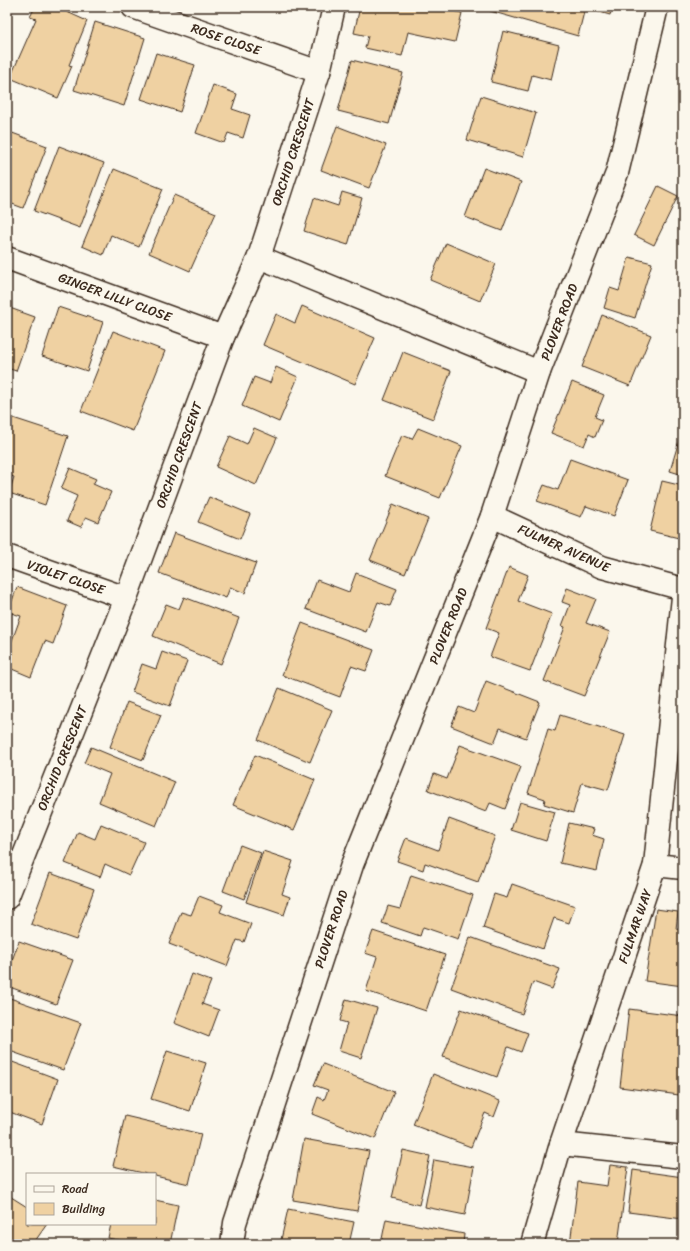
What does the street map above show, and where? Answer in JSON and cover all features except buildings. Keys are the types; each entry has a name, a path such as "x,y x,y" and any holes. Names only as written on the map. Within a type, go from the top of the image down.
{"street":[{"name":"ROSE CLOSE","path":"133,7 319,72"},
{"name":"ORCHID CRESCENT","path":"7,898 16,849 126,598 223,337 259,257 319,72 334,7"},
{"name":"PLOVER ROAD","path":"232,1244 235,1223 352,865 492,516 539,372 616,174 657,7"},
{"path":"259,257 539,372"},
{"name":"GINGER LILLY CLOSE","path":"7,258 223,337"},
{"name":"FULMER AVENUE","path":"492,516 602,567 683,589"},
{"name":"VIOLET CLOSE","path":"7,556 126,598"},
{"name":"FULMAR WAY","path":"532,1244 561,1144 655,865 683,597"},
{"path":"655,865 683,868"},
{"path":"561,1144 683,1157"}]}
